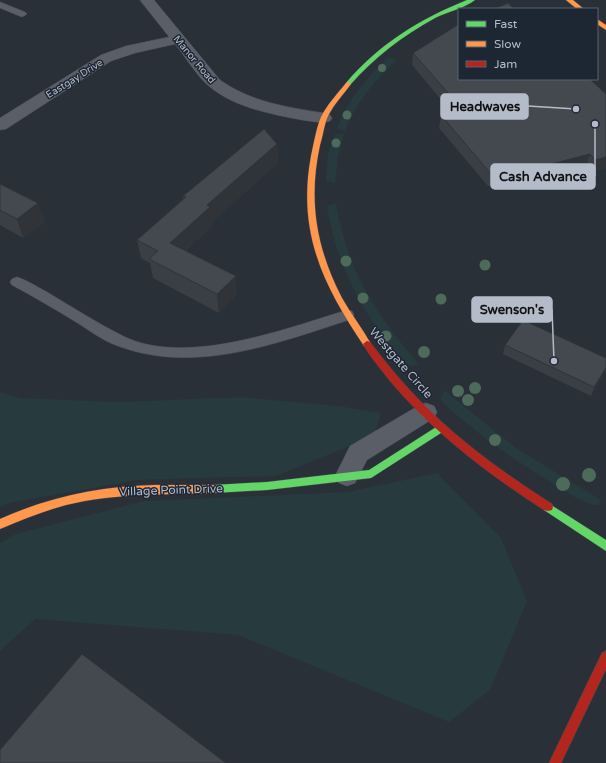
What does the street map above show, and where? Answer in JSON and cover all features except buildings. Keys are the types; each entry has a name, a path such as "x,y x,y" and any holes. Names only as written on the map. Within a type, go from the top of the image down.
{"street":[{"name":"Manor Road","path":"146,0 214,83 223,91 253,104 282,111 324,118"},
{"name":"Westgate Circle","path":"472,0 417,25 376,54 363,66 346,86 324,118 312,161 309,191 315,238 324,269 347,315 370,350 409,395 441,428 482,461 580,530 606,546"},
{"path":"569,0 580,8"},
{"path":"598,22 606,28"},
{"name":"Eastgay Drive","path":"0,125 106,58 132,49 178,39"},
{"path":"347,476 358,453 426,412"},
{"name":"Village Point Drive","path":"0,524 12,518 66,501 102,494 136,490 195,490 267,486 371,474 441,428"},
{"path":"555,763 606,657"}],"lane":[{"path":"0,5 22,14"},
{"path":"17,282 122,342 143,349 165,353 212,351 250,344 347,315"}],"green space":[{"path":"388,57 396,60 366,93 354,111 345,131 337,129 346,108 358,90"},
{"path":"335,134 344,134 338,156 335,183 326,181 328,154"},
{"path":"336,203 348,250 366,291 390,328 420,365 407,366 378,330 355,292 345,271 331,229 327,206"},
{"path":"444,390 516,448 601,500 599,505 594,505 576,498 495,446 440,400"},
{"path":"0,392 20,398 120,402 241,397 338,406 381,413 374,436 276,476 137,480 9,503 0,507"},
{"path":"437,473 501,538 527,601 490,690 449,722 238,635 35,619 0,651 0,543 16,534 144,501 348,492"}],"traffic: fast":[{"path":"348,84 374,57 404,34 437,15 472,0"},
{"path":"214,489 267,486 371,474 441,428"},
{"path":"548,507 606,546"}],"traffic: slow":[{"path":"569,0 580,8"},
{"path":"598,22 606,28"},
{"path":"348,84 330,108 322,124 311,176 310,202 313,227 327,276 352,322 367,344"},
{"path":"0,524 49,505 101,494 145,489 214,489"}],"traffic: jam":[{"path":"367,344 387,370 433,421 491,469 548,507"},
{"path":"555,763 606,657"}],"place":[{"name":"Headwaves","path":"576,109"},
{"name":"Cash Advance","path":"595,124"},
{"name":"Swenson's","path":"554,361"}]}
